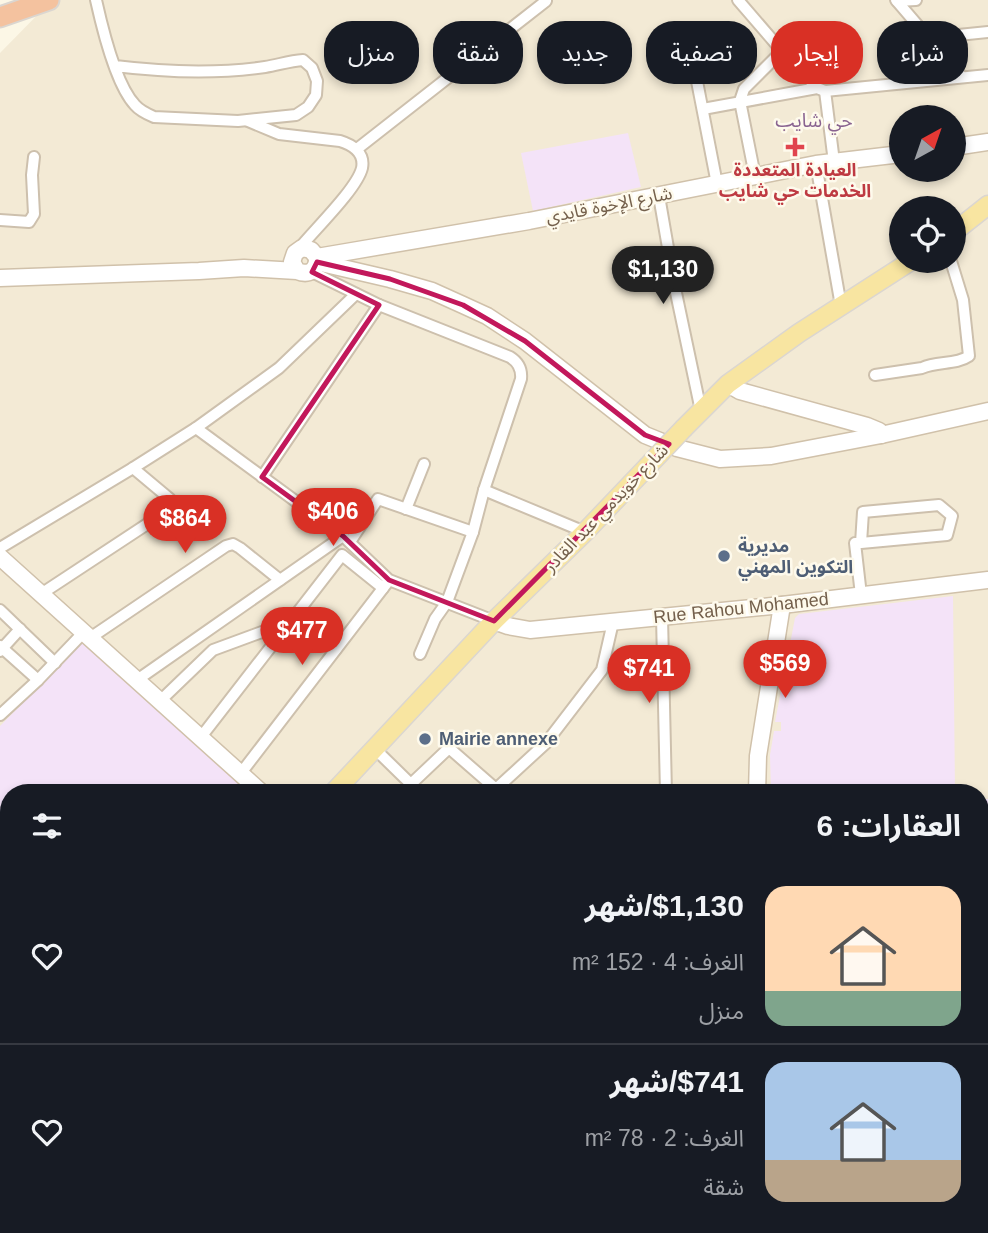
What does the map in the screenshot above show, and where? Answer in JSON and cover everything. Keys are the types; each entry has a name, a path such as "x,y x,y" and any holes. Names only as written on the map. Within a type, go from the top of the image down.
{"highway":[{"path":"0,17 49,0"}],"main road":[{"path":"966,222 988,205"},
{"name":"شارع خويدمي عبد القادر","path":"342,784 495,621 728,384 799,333 892,273"}],"street":[{"path":"96,0 102,26 115,66 124,88 134,105 144,113 154,117 246,120 296,115 307,107 316,95 317,81 312,68 303,60 267,67 200,71 115,66"},
{"path":"738,0 771,38"},
{"path":"897,1 916,0"},
{"path":"357,149 546,1"},
{"path":"897,1 914,21"},
{"path":"968,34 988,32"},
{"path":"755,176 740,101 744,89 771,62"},
{"path":"968,77 988,75"},
{"path":"698,84 717,184"},
{"path":"816,84 821,89 834,162"},
{"path":"703,109 821,89 880,84"},
{"path":"246,120 279,134 340,141 357,149 361,156 360,173 341,200 296,251 292,262 312,263 390,279 432,291 487,316 525,341 645,435 677,448 720,459 771,456 988,411"},
{"path":"966,145 988,142"},
{"name":"شارع الإخوة قايدي","path":"0,278 199,271 312,263 816,164 889,155"},
{"path":"0,220 29,222 34,214 34,158"},
{"path":"816,164 841,306"},
{"path":"659,196 701,411"},
{"path":"312,263 324,220"},
{"name":"شارع الإخوة قايدي","path":"244,268 296,251"},
{"path":"312,263 356,294 510,356 519,366 521,379 484,490 473,533 447,602 435,619 420,654"},
{"path":"875,375 954,360 961,361 969,356 963,300 955,273"},
{"path":"0,548 196,428 279,368 356,294"},
{"path":"262,477 379,304"},
{"path":"728,384 740,391 867,426 879,431 881,435"},
{"path":"196,428 346,539 386,584"},
{"path":"406,509 424,464"},
{"path":"41,594 171,506 170,499 133,468"},
{"path":"484,490 585,531"},
{"path":"137,680 280,580 346,539 378,499 473,533"},
{"path":"860,543 863,512 939,505 952,516 947,534 860,543 855,543 861,595"},
{"path":"2,709 87,635 226,546 233,544 240,548 280,580"},
{"path":"201,737 342,555 386,584 447,602 495,621"},
{"path":"0,557 253,784"},
{"name":"Rue Rahou Mohamed","path":"495,621 530,630 988,580"},
{"path":"241,773 386,584"},
{"path":"757,784 758,755 782,604"},
{"path":"0,610 55,663"},
{"path":"662,617 667,784"},
{"path":"294,618 336,649"},
{"path":"160,701 213,650 294,618"},
{"path":"506,784 546,743 602,670 613,622"},
{"path":"20,629 1,648 38,680"},
{"path":"375,749 411,784 449,748 490,784"}],"highlighted area":[{"path":"317,262 390,279 463,305 525,341 645,435 669,444 494,621 389,580 343,536 262,477 379,305 312,272"}],"shaded area":[{"path":"52,0 988,0 988,784 0,784 0,53"},
{"path":"628,133 641,187 533,211 521,153"},
{"path":"953,596 955,784 771,784 770,755 774,731 781,731 781,722 775,722 795,618 799,614"},
{"path":"86,639 240,784 0,784 0,726"}],"place":[{"name":"العيادة المتعددة الخدمات حي شايب","path":"795,147"},
{"name":"مديرية التكوين المهني","path":"724,556"},
{"name":"Mairie annexe","path":"425,739"}],"district":[{"name":"حي شايب","path":"814,120"}]}
